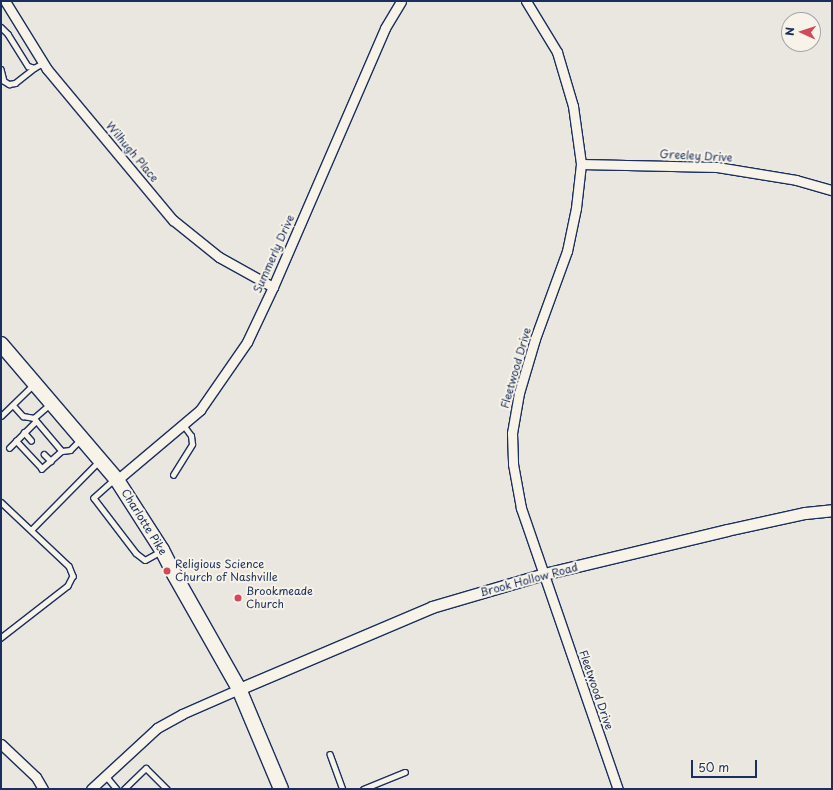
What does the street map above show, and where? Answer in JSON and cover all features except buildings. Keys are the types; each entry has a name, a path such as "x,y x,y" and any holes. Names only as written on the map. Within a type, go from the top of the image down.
{"main road":[{"name":"Charlotte Pike","path":"1,344 116,479 162,550 239,689 281,789"}],"street":[{"name":"Wilhugh Place","path":"5,1 44,63 173,220 219,257 273,287"},
{"name":"Summerly Drive","path":"116,479 200,410 246,342 273,287 385,28 401,1"},
{"name":"Fleetwood Drive","path":"526,1 557,52 573,106 581,164 576,208 567,251 535,339 519,393 512,433 515,482 521,508 618,789"},
{"name":"Greeley Drive","path":"581,164 717,167 796,180 832,190"},
{"name":"Brook Hollow Road","path":"239,689 432,607 544,574 727,530 806,513 832,510"},
{"path":"92,789 157,728 182,714 239,689"},
{"path":"1,744 36,777 43,789"}],"lane":[{"path":"1,27 8,34 28,66 34,68"},
{"path":"1,69 4,81 9,84 15,83 34,68 44,63"},
{"path":"1,416 34,384"},
{"path":"9,448 51,403"},
{"path":"13,405 23,416 35,420 62,451"},
{"path":"173,475 192,444 191,436 182,425"},
{"path":"24,432 31,440"},
{"path":"16,441 42,469 62,451 70,450 82,439"},
{"path":"44,454 51,461"},
{"path":"31,530 100,460"},
{"path":"116,479 94,498 141,557 145,560 162,550"},
{"path":"1,502 69,566 73,576 68,586 1,638"},
{"path":"330,754 343,789"},
{"path":"124,789 146,768 167,789"},
{"path":"363,789 405,772"},
{"path":"106,776 118,789"}],"place":[{"name":"Religious Science Church of Nashville","path":"167,571"},
{"name":"Brookmeade Church","path":"238,598"}]}
